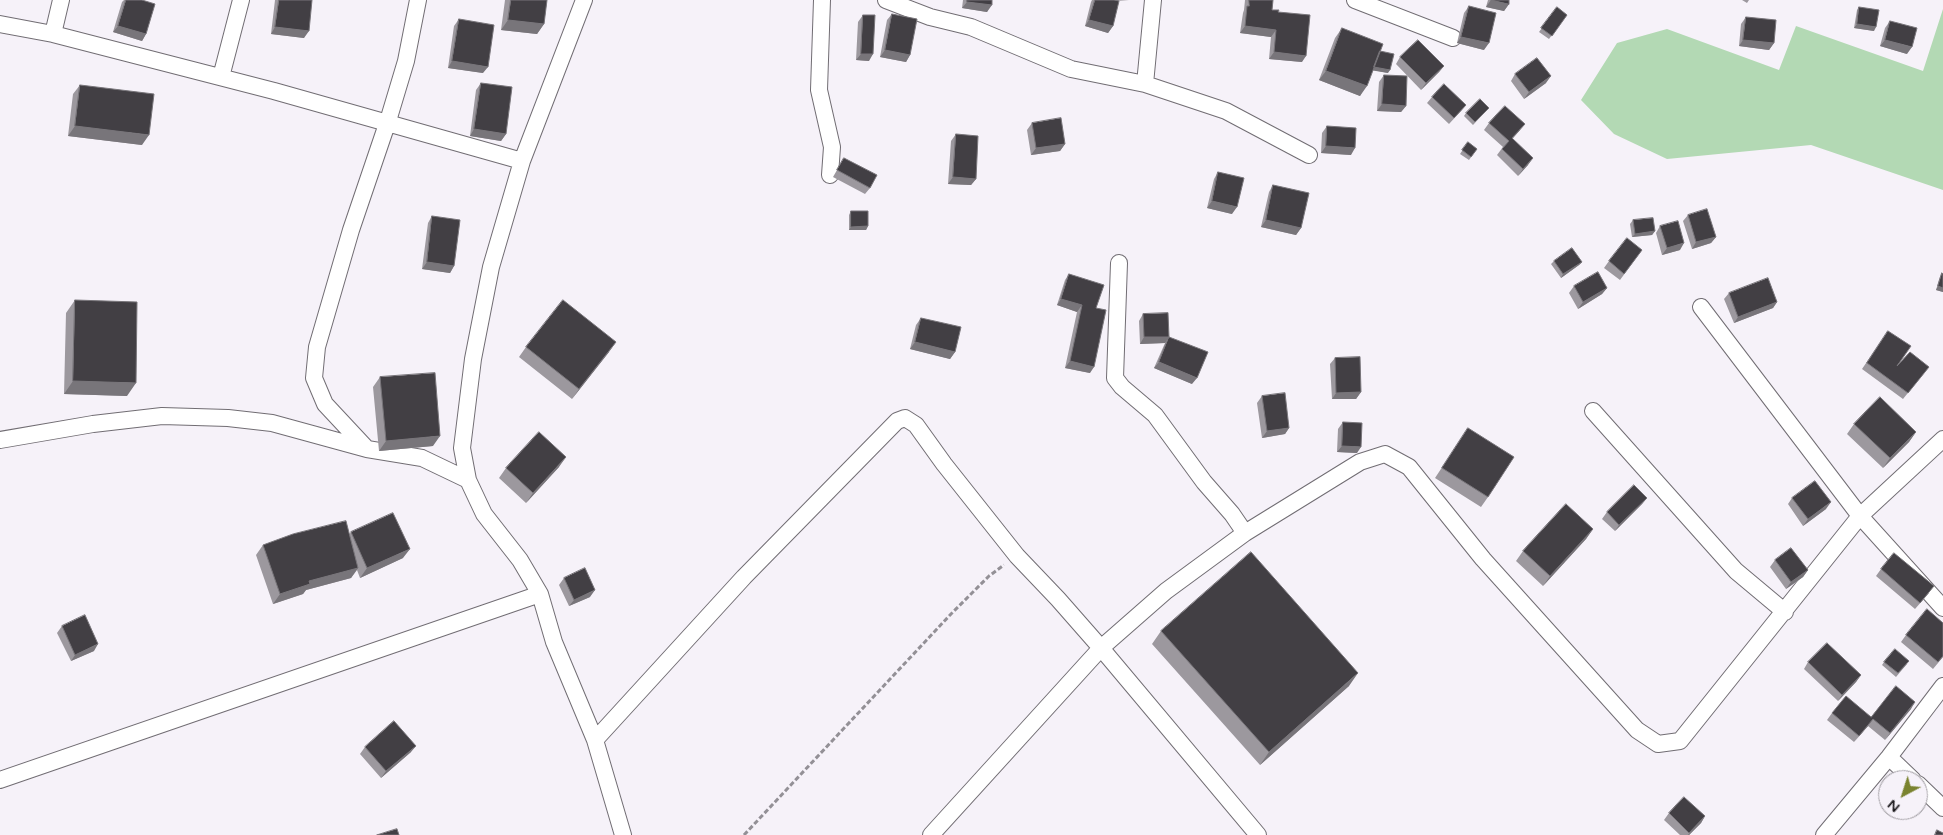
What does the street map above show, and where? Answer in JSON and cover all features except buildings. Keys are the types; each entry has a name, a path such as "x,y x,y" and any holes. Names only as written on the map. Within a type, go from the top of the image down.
{"street":[{"path":"53,34 61,0"},
{"path":"221,77 241,0"},
{"path":"367,449 325,404 314,378 317,347 351,230 406,61 418,0"},
{"path":"584,0 522,160 491,267 473,359 462,448 468,480 484,514 520,560 540,594 554,642 595,740 623,835"},
{"path":"822,0 819,90 832,147 830,175"},
{"path":"886,0 930,17 971,27 1071,69 1145,84 1226,111 1309,155"},
{"path":"1145,84 1153,0"},
{"path":"1355,0 1453,38"},
{"path":"0,24 53,34 221,77 388,121 522,160"},
{"path":"1119,263 1115,378 1122,387 1155,415 1204,482 1232,514 1245,533"},
{"path":"1701,307 1860,516 1943,608"},
{"path":"1593,411 1736,571 1784,612"},
{"path":"0,440 94,424 162,416 219,417 272,423 367,449 422,458 468,480"},
{"path":"595,740 744,577 897,422 905,418 916,425 944,464 1017,556 1101,648 1258,835"},
{"path":"931,835 1101,648 1166,591 1245,533 1360,462 1385,454 1409,467 1483,559 1637,730 1658,744 1680,741 1860,516 1943,439"},
{"path":"0,780 540,594"},
{"path":"1824,835 1889,757 1943,686"},
{"path":"1889,757 1903,770"},
{"path":"1928,794 1943,808"}],"path":[{"path":"744,835 988,576 1017,556"}],"green space":[{"path":"1943,9 1943,190 1811,145 1667,159 1614,134 1581,100 1617,43 1667,29 1779,70 1796,26 1923,71"}]}
